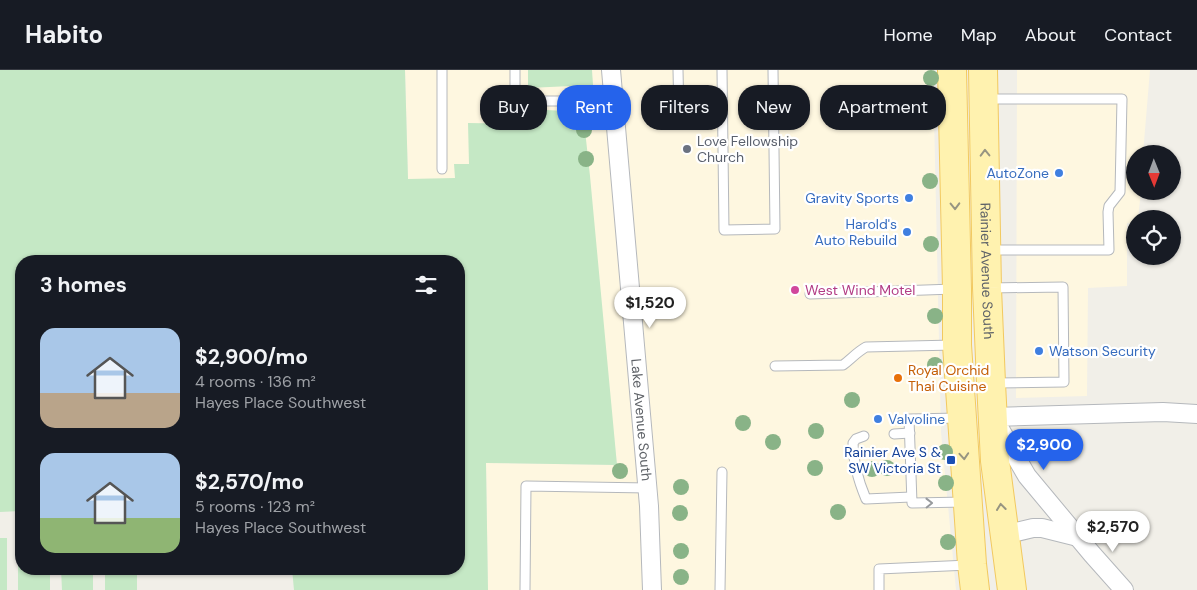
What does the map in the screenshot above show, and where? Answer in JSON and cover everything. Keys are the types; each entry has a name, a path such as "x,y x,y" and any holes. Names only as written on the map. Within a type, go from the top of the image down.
{"main road":[{"path":"952,70 957,345 973,577"},
{"name":"Rainier Avenue South","path":"983,70 987,288 995,461 1012,590"}],"street":[{"name":"Lake Avenue South","path":"611,70 612,85"},
{"name":"Lake Avenue South","path":"616,130 650,506 652,590"},
{"path":"1124,590 1027,476 993,417 1163,412 1197,414"},
{"path":"1004,535 1033,528 1042,528 1078,537"}],"lane":[{"path":"442,70 442,169"},
{"path":"515,70 515,101 557,101"},
{"path":"678,70 678,85"},
{"path":"722,70 724,230 775,230 773,70"},
{"path":"983,99 1122,99 1120,192 1109,206 1109,250 987,250"},
{"path":"987,288 1063,287 1064,382 991,383"},
{"path":"810,294 957,289"},
{"path":"775,366 843,365 856,353 866,348 957,345"},
{"path":"962,418 909,419 911,497 912,503 967,502"},
{"path":"894,434 910,433"},
{"path":"864,436 856,439 853,443 853,457 857,476 866,499 911,497"},
{"path":"720,590 722,472"},
{"path":"525,590 526,486 648,488"},
{"path":"879,590 879,569 973,577"}],"shaded area":[{"path":"405,70 933,70 933,85 820,85 820,130 934,130 941,432 956,590 488,590 486,463 617,465 611,408 408,179"},
{"path":"1017,70 1150,70 1144,145 1126,145 1126,200 1140,200 1139,210 1126,210 1127,286 1088,288 1087,396 1016,398"}],"green space":[{"path":"0,70 405,70 408,179 455,178 454,164 469,164 468,123 480,123 480,130 547,130 547,110 557,111 557,130 585,130 617,465 486,463 488,590 294,590 293,575 465,575 465,255 15,255 15,511 0,512"},
{"path":"528,70 592,70 593,85 557,85 557,87 547,87 547,85 528,85"},
{"path":"0,538 7,538 7,590 0,590"},
{"path":"18,575 50,575 50,590 18,590"},
{"path":"61,575 93,575 93,590 62,590"},
{"path":"105,575 137,575 137,590 105,590"}],"place":[{"name":"Love Fellowship Church","path":"687,149"},
{"name":"AutoZone","path":"1059,173"},
{"name":"Gravity Sports","path":"909,198"},
{"name":"Harold's Auto Rebuild","path":"907,232"},
{"name":"West Wind Motel","path":"795,290"},
{"name":"Watson Security","path":"1039,351"},
{"name":"Royal Orchid Thai Cuisine","path":"898,378"},
{"name":"Valvoline","path":"878,419"},
{"name":"Rainier Ave S & SW Victoria St","path":"951,460"}]}
